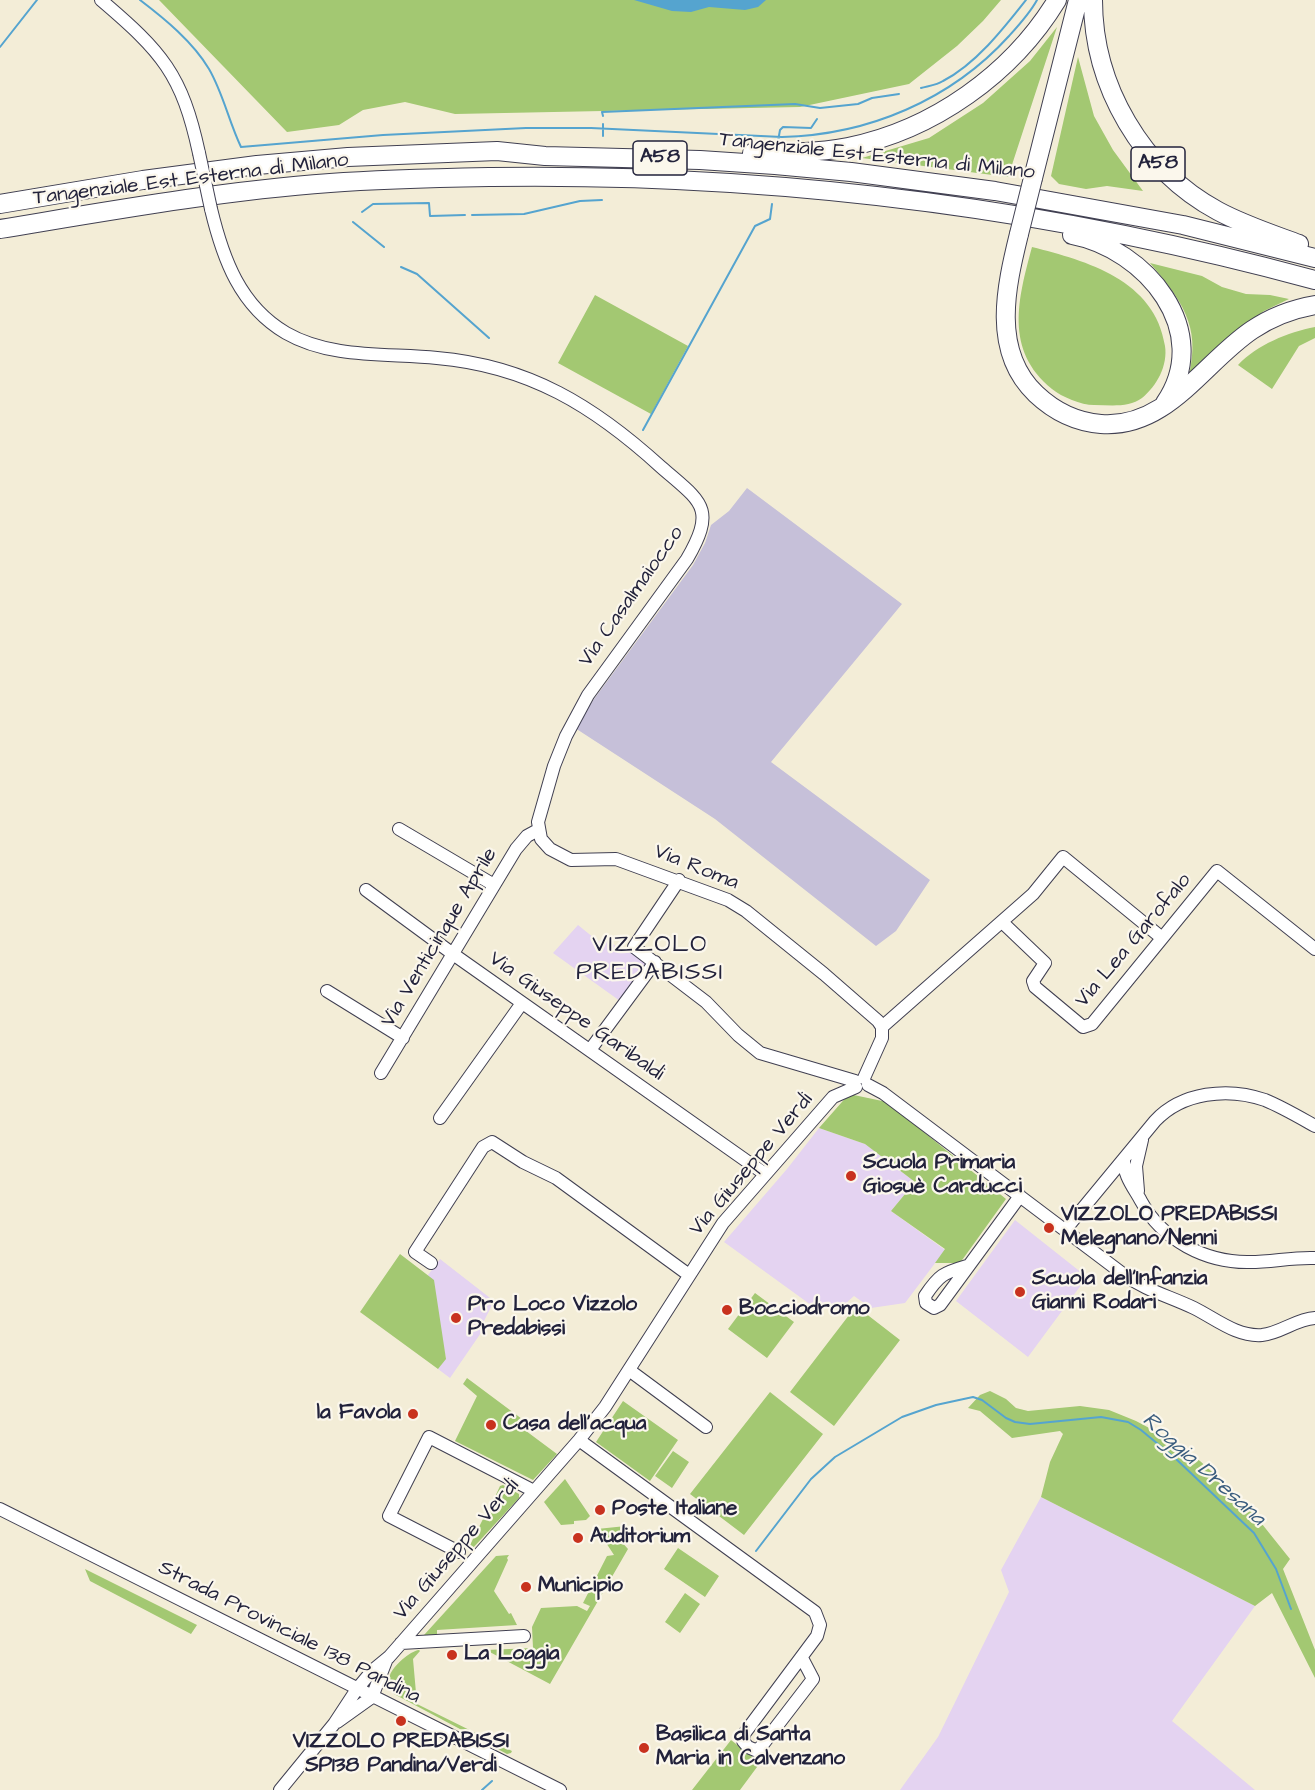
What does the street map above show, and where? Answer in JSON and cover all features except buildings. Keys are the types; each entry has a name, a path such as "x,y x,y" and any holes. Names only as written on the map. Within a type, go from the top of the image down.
{"highway":[{"name":"A58","path":"599,156 615,150 636,147 797,153 842,148 879,138 955,104 997,72 1019,50 1057,0"},
{"path":"1078,0 1007,290 1005,329 1013,360 1021,376 1044,402 1076,419 1094,423 1126,423 1142,418 1162,406 1200,377 1250,332 1281,314 1315,305"},
{"name":"A58","path":"1093,0 1095,33 1106,77 1125,118 1148,153 1179,184 1218,211 1246,224 1315,249"},
{"name":"Tangenziale Est Esterna di Milano","path":"0,204 199,172 348,157 497,151 545,156 700,160 829,170 995,191 1183,225 1315,258"},
{"name":"Tangenziale Est Esterna di Milano","path":"0,229 237,193 329,183 550,177 668,179 786,186 918,201 1114,232 1212,253 1315,280"},
{"name":"A58","path":"918,201 995,221 1080,236 1099,243 1132,262 1145,273 1168,303 1181,338 1181,368 1170,396 1162,406"}],"street":[{"name":"Via Casalmaiocco","path":"101,0 144,38 171,72 186,103 225,258 242,292 264,317 288,334 315,345 338,350 458,360 503,369 548,386 601,419 655,461 692,495 701,508 703,524 699,539 687,559 588,695 557,756 539,815 538,830"},
{"path":"399,829 494,885"},
{"name":"Via Roma","path":"538,830 541,839 550,849 571,860 616,859 715,893 743,909 860,1004 876,1018 882,1027"},
{"name":"Via Venticinque Aprile","path":"381,1072 522,840 538,830"},
{"path":"861,1083 881,1040 882,1027 1033,894 1063,857 1162,938"},
{"name":"Via Lea Garofalo","path":"1002,922 1045,963 1033,981 1035,987 1083,1027 1092,1024 1217,871 1315,949"},
{"path":"679,880 634,947 706,1002 738,1035 760,1053 861,1083 884,1093 1144,1287 1236,1330 1252,1335 1263,1335 1304,1319 1315,1318"},
{"name":"Via Giuseppe Garibaldi","path":"366,890 765,1174"},
{"path":"590,1050 655,962"},
{"path":"327,991 403,1038"},
{"path":"440,1118 522,1002"},
{"name":"Via Giuseppe Verdi","path":"389,1657 579,1440 605,1407 726,1219 834,1098 861,1083"},
{"path":"1065,1230 1161,1114 1188,1099 1214,1094 1239,1094 1262,1100 1315,1126"},
{"path":"1141,1201 1136,1174 1137,1158 1144,1134"},
{"path":"431,1263 415,1252 483,1147 492,1142 556,1178 689,1275"},
{"path":"1124,1159 1130,1162 1136,1174"},
{"path":"1124,1159 1125,1169 1134,1190 1150,1217 1165,1232 1186,1245 1210,1256 1233,1262 1315,1258"},
{"path":"1100,1189 1117,1182 1125,1183 1134,1190"},
{"path":"967,1266 1020,1196"},
{"path":"629,1370 706,1427"},
{"path":"459,1552 389,1516 429,1437 534,1491"},
{"path":"579,1440 815,1612 820,1625 818,1636 744,1734 743,1741 748,1747 754,1750 760,1748 813,1678 802,1658"},
{"name":"Strada Provinciale 138 Pandina","path":"0,1509 560,1790"},
{"name":"Via Giuseppe Verdi","path":"401,1643 524,1636"},
{"path":"280,1790 334,1724 357,1689 372,1671 389,1657"},
{"path":"334,1724 372,1697 389,1657"}],"shaded area":[{"path":"747,488 902,604 771,762 930,880 896,931 876,946 715,819 575,728 693,565 705,543 711,525 729,511"},
{"path":"578,925 599,942 604,936 620,950 633,953 648,963 620,1001 553,953"},
{"path":"819,1128 865,1144 915,1182 891,1211 945,1250 905,1303 871,1308 854,1296 845,1304 811,1305 724,1242"},
{"name":"Scuola dell'Infanzia Gianni Rodari","path":"1015,1220 1087,1277 1028,1357 956,1301"},
{"path":"440,1259 494,1301 482,1325 485,1327 450,1378 438,1369 446,1358 428,1275"},
{"path":"1041,1497 1255,1606 1172,1721 1255,1790 900,1790 938,1737 1009,1592 1001,1570"}],"green space":[{"path":"159,0 1001,0 957,46 909,84 800,107 455,114 405,102 363,110 339,125 287,132"},
{"path":"1057,27 1008,177 862,158 929,138 983,103 1030,61"},
{"path":"1078,57 1094,116 1113,150 1143,191 1107,186 1086,189 1059,184 1051,176"},
{"path":"1032,247 1096,267 1133,289 1148,305 1159,323 1165,346 1165,360 1160,375 1142,398 1119,405 1083,404 1056,392 1037,374 1027,358 1021,341 1019,323 1022,286"},
{"path":"1150,263 1202,276 1222,287 1246,294 1289,299 1264,311 1249,322 1189,375 1192,342 1186,314 1171,289"},
{"path":"595,295 688,346 651,414 558,363"},
{"path":"1315,327 1315,338 1299,346 1272,389 1238,365 1254,351 1274,340"},
{"path":"849,1094 887,1102 1006,1199 960,1263 935,1263 945,1249 891,1211 915,1182 865,1144 819,1128"},
{"path":"400,1254 434,1280 446,1359 438,1369 360,1312"},
{"path":"755,1293 794,1322 767,1358 728,1329"},
{"path":"856,1306 900,1340 834,1426 790,1392"},
{"path":"467,1378 522,1419 518,1425 557,1454 533,1480 455,1441 477,1396 463,1384"},
{"path":"990,1391 1006,1399 1016,1408 1028,1411 1080,1406 1109,1410 1168,1438 1200,1461 1258,1519 1290,1559 1283,1569 1315,1650 1315,1678 1272,1593 1255,1606 1041,1497 1050,1462 1063,1434 1060,1431 1012,1438 980,1411 968,1408 980,1395"},
{"path":"770,1392 823,1434 744,1535 690,1494"},
{"path":"623,1401 678,1440 650,1481 596,1442"},
{"path":"673,1451 689,1462 672,1488 655,1476"},
{"path":"565,1479 590,1516 586,1520 574,1521 574,1524 561,1525 544,1502"},
{"path":"503,1485 519,1494 519,1498 472,1549 470,1545 490,1505 494,1507 497,1501 494,1499 500,1486"},
{"path":"626,1526 619,1539 628,1549 550,1684 486,1650 533,1648 532,1627 541,1608 577,1606 587,1611 590,1606 583,1603 607,1556 614,1555 597,1529"},
{"path":"678,1548 719,1576 705,1597 664,1569"},
{"path":"509,1555 494,1591 517,1625 437,1630 437,1637 424,1637 496,1556"},
{"path":"85,1569 197,1625 191,1634 90,1581"},
{"path":"685,1593 700,1604 680,1633 665,1622"},
{"path":"419,1650 413,1659 417,1704 512,1751 511,1753 507,1754 394,1694 390,1680 392,1671 407,1656"},
{"path":"731,1740 760,1763 740,1790 692,1790"}],"water":[{"path":"634,0 766,0 758,7 745,10 709,7 691,12 672,11"}],"waterway":[{"path":"0,47 37,0"},
{"path":"140,0 178,32 209,69 241,147 383,135 526,128 591,128 782,137 814,135 876,121 934,96 986,59 1009,36 1037,0"},
{"path":"921,88 941,82 967,65 989,45 1026,0"},
{"path":"603,116 602,112 795,104 820,108 858,104 872,98 899,94"},
{"path":"778,141 780,130 783,127 811,128 817,119"},
{"path":"603,124 603,136"},
{"path":"472,215 524,214 580,201 602,200"},
{"path":"362,212 373,204 429,203 430,216 465,215"},
{"path":"643,430 755,226 770,219 772,204"},
{"path":"353,222 384,247"},
{"path":"401,267 417,274 489,338"},
{"name":"Roggia Dresana","path":"756,1551 811,1479 835,1457 902,1417 936,1405 973,1397 982,1400 1015,1422 1030,1424 1101,1417 1128,1422 1141,1430 1176,1459 1254,1533 1276,1569 1291,1609"},
{"name":"Roggia Dresana","path":"482,1790 492,1781"}],"place":[{"name":"Scuola Primaria Giosuè Carducci","path":"851,1176"},
{"name":"VIZZOLO PREDABISSI Melegnano/Nenni","path":"1049,1228"},
{"name":"Scuola dell'Infanzia Gianni Rodari","path":"1020,1292"},
{"name":"Bocciodromo","path":"727,1310"},
{"name":"Pro Loco Vizzolo Predabissi","path":"456,1318"},
{"name":"la Favola","path":"413,1414"},
{"name":"Casa dell'acqua","path":"491,1425"},
{"name":"Poste Italiane","path":"600,1510"},
{"name":"Auditorium","path":"578,1538"},
{"name":"Municipio","path":"526,1587"},
{"name":"La Loggia","path":"452,1655"},
{"name":"VIZZOLO PREDABISSI SP138 Pandina/Verdi","path":"401,1721"},
{"name":"Basilica di Santa Maria in Calvenzano","path":"644,1748"}],"district":[{"name":"VIZZOLO PREDABISSI","path":"650,960"}]}
